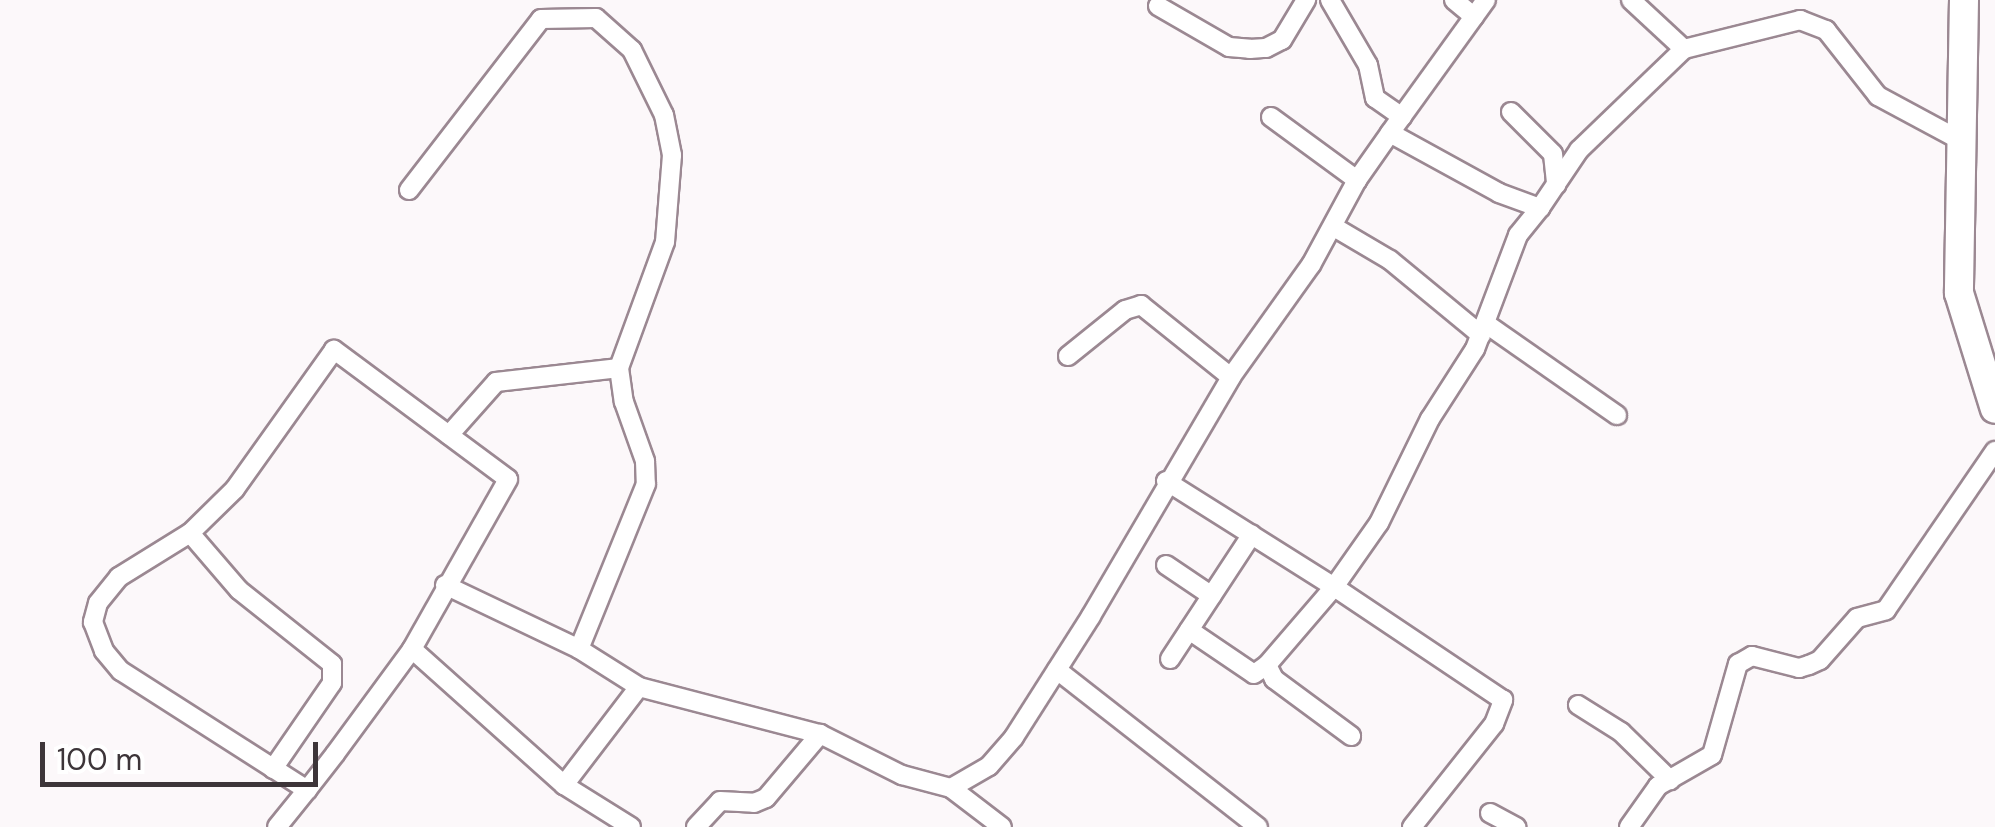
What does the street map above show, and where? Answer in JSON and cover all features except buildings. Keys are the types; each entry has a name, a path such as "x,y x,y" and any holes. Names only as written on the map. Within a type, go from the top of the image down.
{"main road":[{"path":"1964,0 1958,139 1960,304 1995,409"}],"street":[{"path":"1158,6 1228,47 1250,49 1266,48 1282,40 1306,0"},
{"path":"1330,0 1368,65 1375,98 1402,117"},
{"path":"1454,0 1474,17"},
{"path":"952,788 988,766 1014,737 1230,377 1334,227 1358,180 1486,0"},
{"path":"1631,0 1684,49"},
{"path":"408,190 536,22 573,15 596,18 617,34 648,78 672,155 665,242 619,368 624,402 645,461 646,484 579,650"},
{"path":"1189,630 1254,674 1267,665 1334,586 1379,523 1430,419 1483,329 1518,234 1580,150 1684,49 1800,20 1814,23 1844,49 1866,86 1878,96 1958,139"},
{"path":"1511,112 1553,154 1556,185"},
{"path":"1271,117 1358,180"},
{"path":"1390,133 1498,192 1540,208"},
{"path":"1334,227 1618,415"},
{"path":"1068,356 1125,310 1141,305 1230,377"},
{"path":"277,827 307,790 412,649 508,479 339,351 330,352 236,489 190,533 120,577 98,604 93,622 97,638 121,671 307,790"},
{"path":"448,436 490,385 500,381 619,368"},
{"path":"1628,827 1648,796 1712,755 1733,675 1744,658 1800,668 1820,660 1858,618 1886,610 1995,451"},
{"path":"1166,481 1334,586 1503,700 1494,724 1412,827"},
{"path":"190,533 239,590 332,664 332,683 274,769"},
{"path":"1170,659 1252,534"},
{"path":"1166,565 1212,596"},
{"path":"445,585 579,650 639,687 820,734 902,774 952,788 1002,827"},
{"path":"412,649 564,785 631,827"},
{"path":"1267,665 1274,679 1351,736"},
{"path":"1057,670 1258,827"},
{"path":"564,785 639,687"},
{"path":"1578,705 1622,732 1670,780"},
{"path":"696,827 713,804 766,798 820,734"},
{"path":"1490,813 1516,827"}]}
